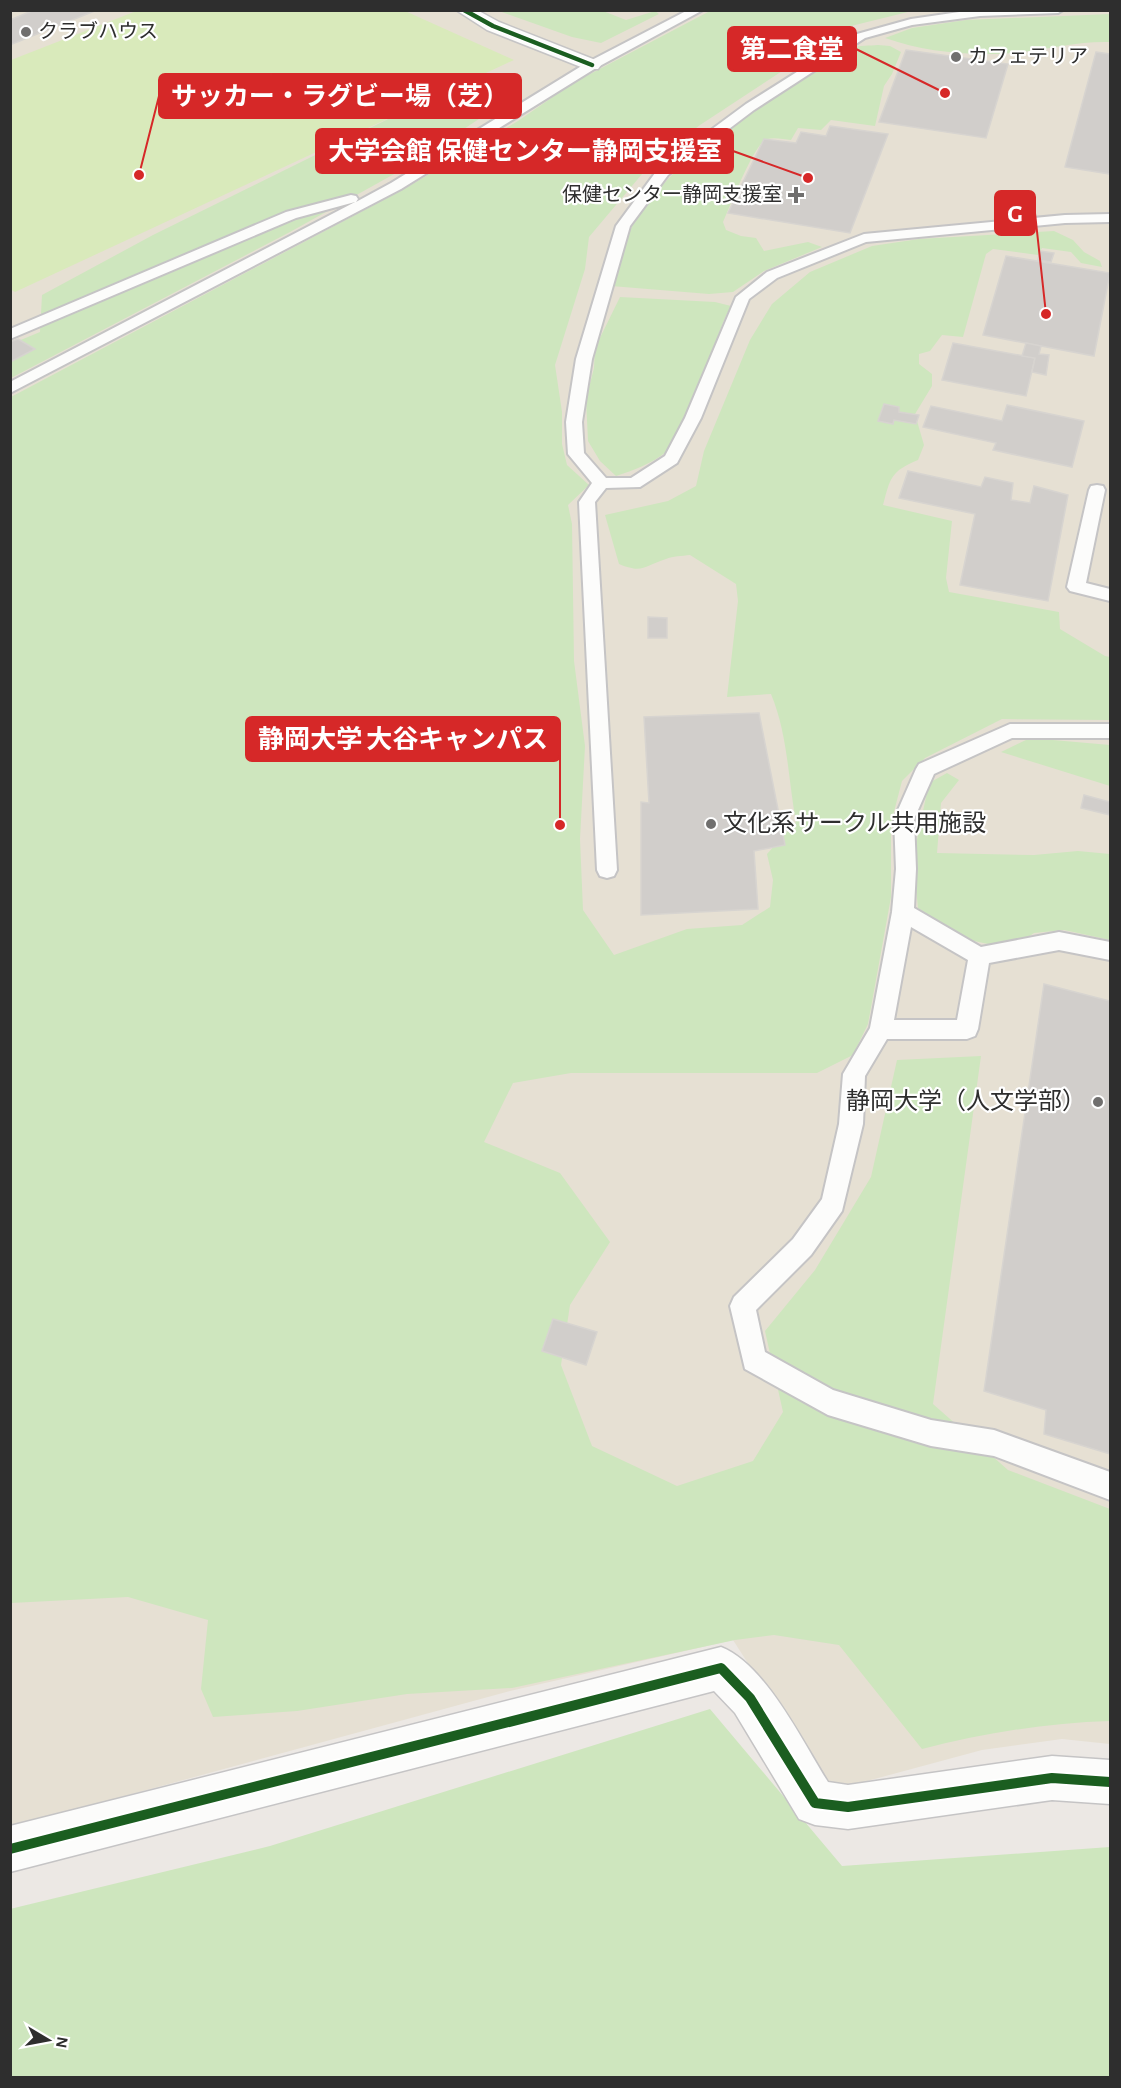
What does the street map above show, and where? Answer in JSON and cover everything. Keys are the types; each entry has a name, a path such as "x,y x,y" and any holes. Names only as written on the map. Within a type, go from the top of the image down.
{"street":[{"path":"464,10 493,26 592,65"},
{"path":"10,1849 721,1668 750,1698 815,1803 848,1807 1052,1778 1110,1782"}],"lane":[{"path":"10,388 396,186 592,65 698,10"},
{"path":"1058,10 980,12 911,22 861,36 750,107 663,172 623,226 584,359 574,422 576,454 601,483 634,483 671,459 693,418 743,297 772,275 864,238 1065,219 1110,218"},
{"path":"10,336 291,215 396,186"},
{"path":"601,483 587,502 607,870"},
{"path":"1097,490 1076,587 1110,595"},
{"path":"1110,731 1010,731 926,769 904,819 906,869 903,912 881,1030 854,1074 851,1124 833,1203 802,1247 743,1306 754,1360 828,1402 931,1433 994,1443 1110,1486"},
{"path":"903,912 979,956 1059,941 1110,951"},
{"path":"881,1030 967,1029 979,956"}],"shaded area":[{"path":"11,11 1110,11 1110,1744 1062,1739 982,1750 830,1791 733,1640 510,1691 11,1827"}],"green space":[{"path":"139,10 405,11 514,60 15,292 10,289 11,60"},
{"path":"499,11 603,11 626,20 655,11 659,14 601,43 572,37"},
{"path":"710,11 912,11 851,26 700,125 653,161 589,237 585,269 555,365 562,412 562,444 567,465 589,485 568,505 572,524 574,661 585,746 580,839 583,910 614,955 687,929 742,925 770,907 773,880 767,854 796,822 781,725 771,694 727,697 738,601 736,584 690,555 669,558 639,569 619,564 605,515 668,501 696,486 704,451 750,340 772,304 810,272 872,246 919,239 1054,231 1073,240 1084,252 1100,261 1102,267 1081,263 1071,252 1042,248 1038,255 993,249 986,254 963,337 942,335 930,351 919,354 919,364 932,374 932,386 915,414 924,445 918,460 902,468 893,476 883,505 952,521 946,578 949,592 1059,612 1060,629 1110,657 1110,720 1002,719 925,758 902,781 891,823 891,897 868,1024 853,1055 817,1073 571,1073 513,1083 484,1142 560,1173 610,1242 570,1305 561,1365 592,1446 677,1486 753,1461 783,1412 765,1331 815,1270 871,1177 897,1060 981,1056 933,1404 1008,1470 1110,1509 1110,1721 1015,1730 922,1749 839,1645 774,1635 735,1640 512,1688 407,1694 297,1711 213,1717 201,1689 208,1620 128,1597 11,1603 11,397 406,188 518,121 573,83"},
{"path":"1110,14 1110,42 1023,52 971,54 918,47 885,38 912,28 966,20"},
{"path":"890,46 901,52 884,86 875,126 831,120 821,130 798,128 791,140 767,139 749,163 723,222 726,230 741,236 756,238 764,251 808,242 822,247 764,271 733,292 709,294 611,286 627,237 636,219 677,170 738,120 833,57 854,47"},
{"path":"497,76 521,79 488,113 405,168 290,232 11,378 11,344 40,332 42,295 153,235 459,84"},
{"path":"620,297 715,302 731,306 716,341 695,405 677,440 666,452 654,460 616,476 600,461 588,441 586,399 594,368 595,348"},
{"path":"1030,738 1110,745 1110,786 1001,752"},
{"path":"947,773 959,780 941,803 937,853 1034,855 1078,851 1110,854 1110,940 1064,930 1034,933 1011,949 965,939 918,908 913,858 929,783"},
{"path":"710,1709 842,1866 1110,1847 1110,2077 11,2077 10,1909 270,1846"}],"building":[{"name":"クラブハウス","path":"34,10 97,10 10,45 10,20"},
{"path":"906,50 1008,64 986,138 879,122"},
{"path":"1096,52 1110,54 1110,174 1065,167"},
{"path":"830,126 888,134 850,233 728,213 764,139 796,143 801,132 826,136"},
{"path":"1040,251 1054,253 1051,262 1038,260"},
{"path":"1006,256 1110,273 1094,356 983,335"},
{"path":"18,339 35,349 12,361 10,342"},
{"path":"953,343 1035,358 1026,396 942,380"},
{"path":"1026,343 1041,346 1039,354 1049,355 1046,375 1032,372 1035,358 1022,356"},
{"path":"884,404 899,407 899,412 919,415 916,424 894,420 893,424 878,421"},
{"path":"1007,405 1084,421 1072,467 993,450 996,443 923,427 931,406 1002,421"},
{"path":"908,471 981,487 985,477 1013,483 1011,500 1030,503 1034,486 1068,495 1048,601 960,585 975,514 899,498"},
{"path":"648,617 667,618 667,638 648,638"},
{"name":"文化系サークル共用施設","path":"759,713 785,845 754,851 758,909 641,915 641,802 649,803 644,717"},
{"path":"1084,795 1110,802 1110,815 1081,808"},
{"path":"1044,984 1110,1001 1110,1454 1044,1434 1046,1410 984,1391"},
{"path":"553,1319 597,1332 586,1365 542,1351"}],"cycle path":[{"path":"464,10 493,26 592,65"},
{"path":"10,1849 721,1668 750,1698 815,1803 848,1807 1052,1778 1110,1782"}],"place":[{"name":"クラブハウス","path":"26,32"},
{"name":"カフェテリア","path":"956,57"},
{"name":"第二食堂","path":"945,93"},
{"name":"サッカー・ラグビー場（芝）","path":"139,175"},
{"name":"大学会館 保健センター静岡支援室","path":"808,178"},
{"name":"保健センター静岡支援室","path":"796,195"},
{"name":"G","path":"1046,314"},
{"name":"文化系サークル共用施設","path":"711,824"},
{"name":"静岡大学 大谷キャンパス","path":"560,825"},
{"name":"静岡大学（人文学部）","path":"1098,1102"}]}
